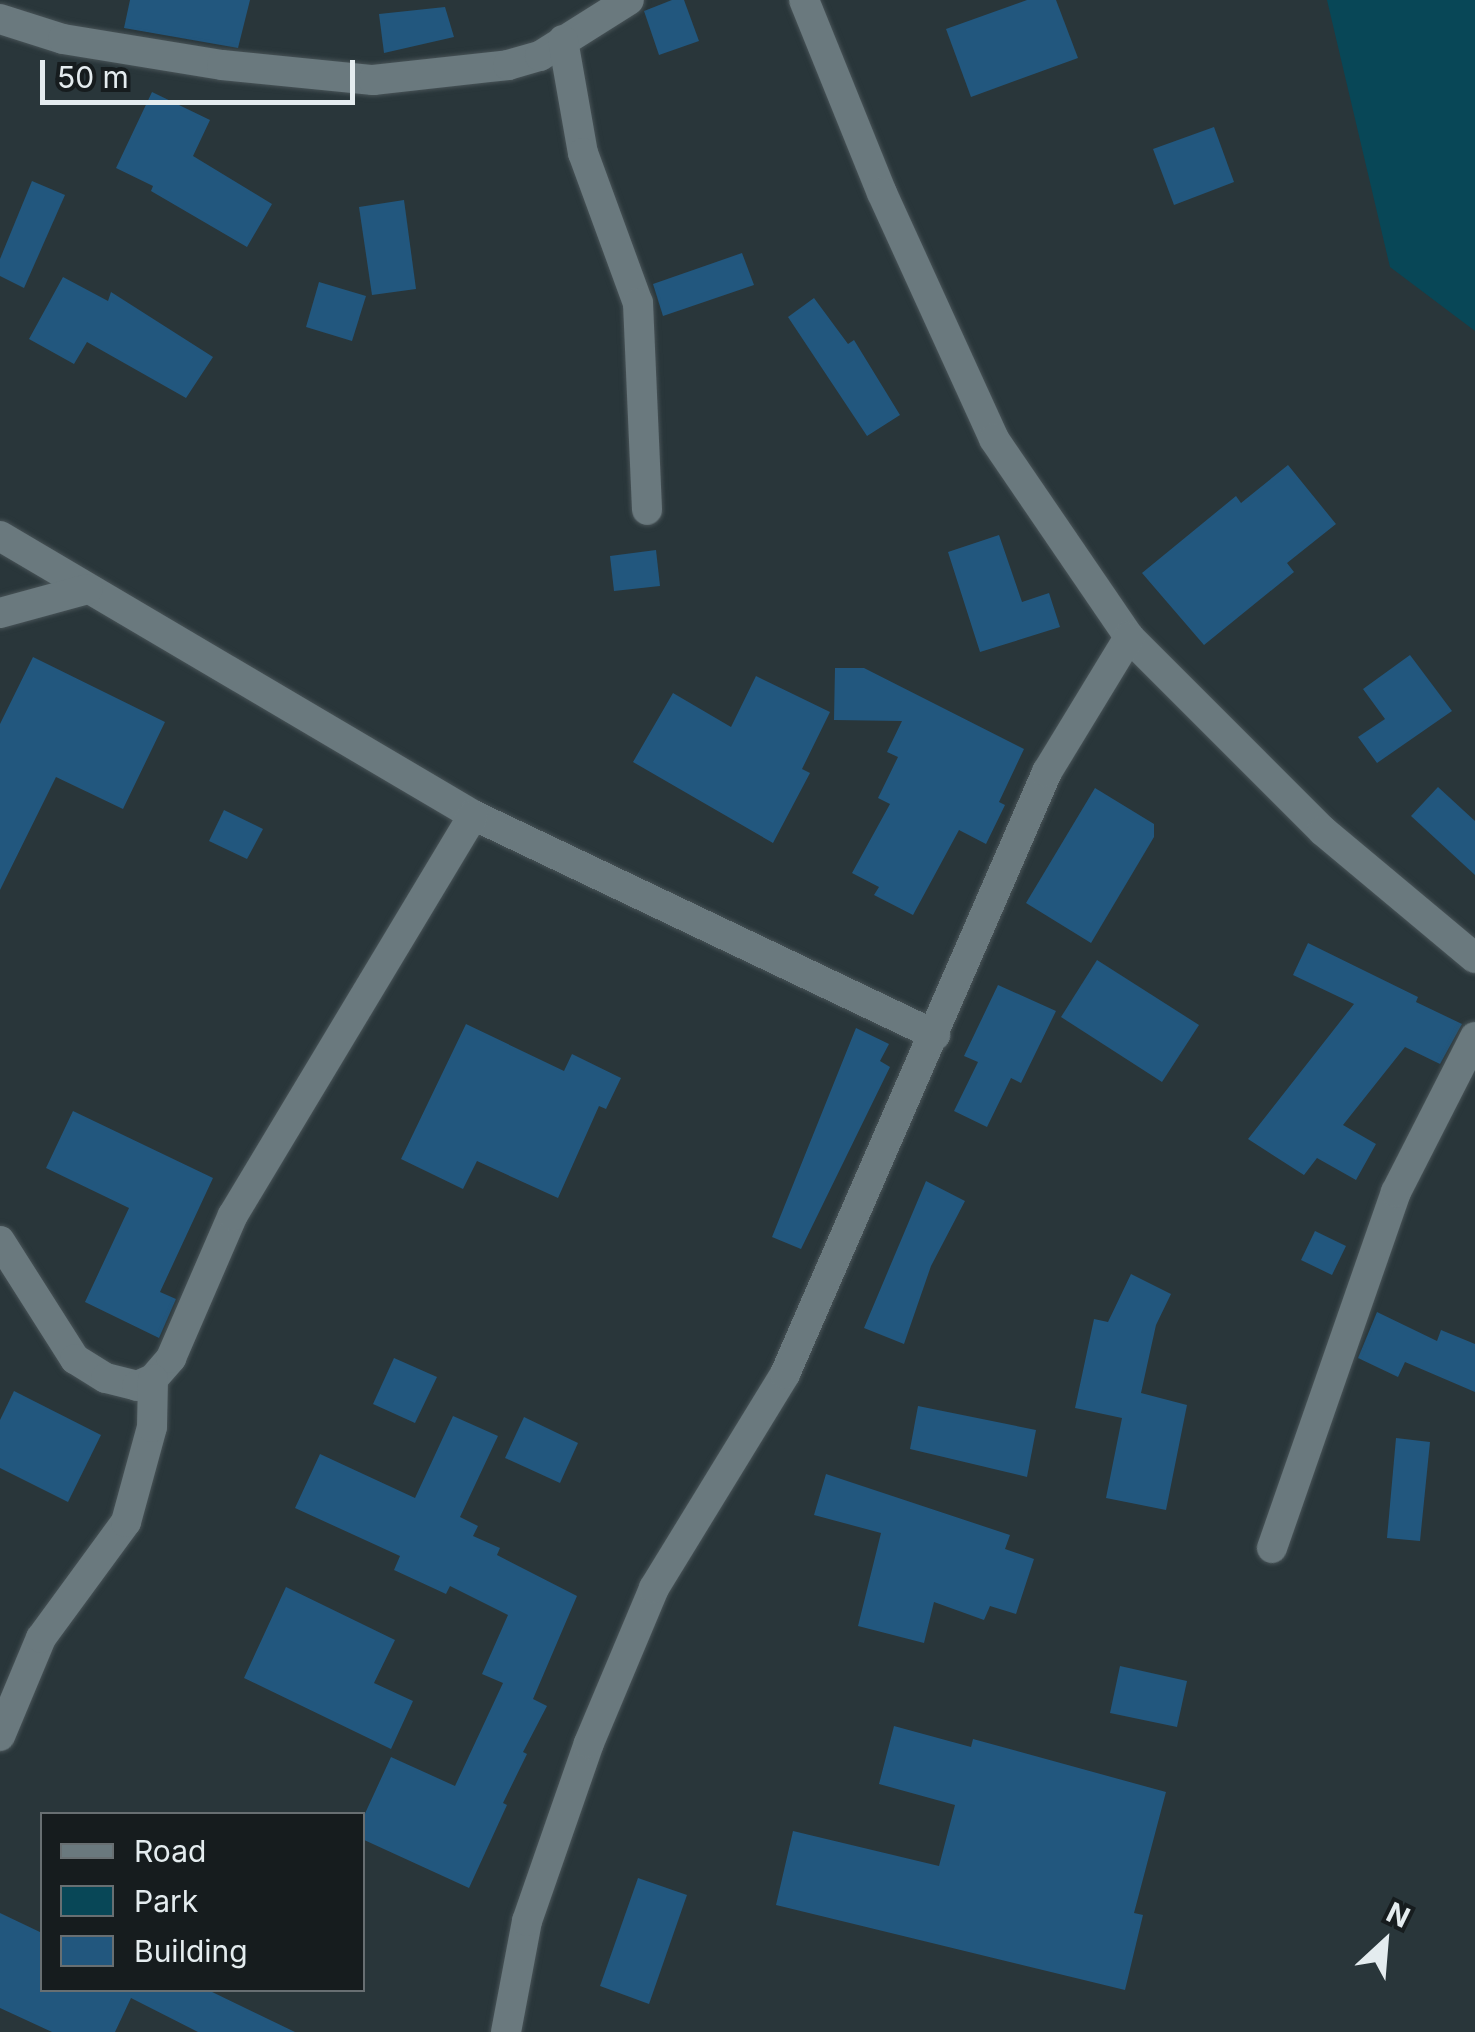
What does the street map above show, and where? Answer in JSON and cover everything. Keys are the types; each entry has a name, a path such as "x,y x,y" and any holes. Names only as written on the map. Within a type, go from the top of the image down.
{"street":[{"path":"0,19 63,39 222,66 373,80 508,66 540,56 630,0"},
{"path":"804,0 882,193 994,440 1128,638 1323,831 1475,958"},
{"path":"562,40 582,153 638,303 648,510"},
{"path":"0,536 474,815 935,1035"},
{"path":"0,613 88,589"},
{"path":"506,2032 527,1921 589,1743 654,1588 785,1374 1048,772 1128,638"},
{"path":"0,1241 75,1358 106,1378 137,1386 153,1379 171,1358 233,1215 474,815"},
{"path":"1272,1548 1396,1192 1475,1037"},
{"path":"0,1736 41,1638 126,1522 152,1427 153,1379"}],"green space":[{"path":"1327,0 1475,0 1475,331 1390,267"}],"building":[{"path":"130,0 250,0 238,48 124,28"},
{"path":"672,0 684,0 699,41 659,55 644,11"},
{"path":"1027,0 1056,0 1078,58 971,97 946,29"},
{"path":"445,7 454,37 384,53 379,14"},
{"path":"152,92 210,120 193,156 272,204 247,247 151,191 153,186 116,168"},
{"path":"1214,127 1234,182 1174,205 1153,149"},
{"path":"32,181 65,195 24,288 0,276 0,259"},
{"path":"404,200 416,289 372,295 359,207"},
{"path":"742,253 754,285 663,316 653,284"},
{"path":"63,277 108,301 111,292 213,357 186,398 87,342 74,364 29,339"},
{"path":"319,282 366,296 352,341 306,327"},
{"path":"814,298 848,344 854,340 900,415 867,436 788,317"},
{"path":"1288,465 1336,524 1287,563 1294,572 1204,645 1142,573 1236,496 1241,503"},
{"path":"999,535 1022,602 1049,593 1060,627 980,652 948,552"},
{"path":"656,550 660,586 614,591 610,556"},
{"path":"1410,655 1452,711 1377,763 1358,737 1385,719 1363,689"},
{"path":"33,657 165,722 123,809 56,777 0,890 0,724"},
{"path":"835,668 864,668 1024,749 999,802 1005,805 986,844 959,830 913,915 874,895 879,887 852,873 890,804 878,798 898,757 887,752 902,721 834,720"},
{"path":"756,676 830,712 802,769 810,773 773,843 633,762 673,693 731,727"},
{"path":"1438,787 1475,821 1475,875 1411,816"},
{"path":"1095,788 1154,824 1154,837 1091,943 1026,903"},
{"path":"224,810 263,829 247,859 209,841"},
{"path":"1308,943 1418,997 1416,1002 1462,1024 1440,1064 1405,1047 1343,1125 1376,1144 1356,1180 1317,1158 1304,1175 1248,1139 1354,1004 1293,975"},
{"path":"1097,960 1199,1025 1162,1082 1061,1017"},
{"path":"998,985 1056,1011 1021,1083 1011,1078 987,1127 954,1111 978,1062 964,1056"},
{"path":"466,1024 564,1071 572,1054 621,1078 606,1109 599,1106 558,1198 477,1161 463,1189 401,1159"},
{"path":"856,1028 889,1044 880,1061 890,1067 801,1249 772,1237"},
{"path":"73,1111 213,1178 160,1292 176,1299 159,1338 85,1302 129,1208 46,1168"},
{"path":"926,1181 965,1201 931,1266 904,1344 864,1328"},
{"path":"1315,1231 1346,1246 1332,1275 1301,1260"},
{"path":"1131,1274 1171,1294 1156,1325 1141,1393 1187,1405 1166,1510 1106,1498 1122,1418 1075,1408 1094,1319 1108,1322"},
{"path":"1377,1312 1437,1341 1441,1330 1475,1344 1475,1392 1405,1362 1398,1377 1358,1358"},
{"path":"394,1358 437,1377 415,1423 373,1404"},
{"path":"14,1391 101,1435 68,1502 0,1468 0,1420"},
{"path":"918,1406 1036,1430 1027,1477 910,1449"},
{"path":"453,1416 498,1436 460,1517 478,1526 473,1536 500,1548 497,1555 577,1596 533,1699 547,1706 523,1752 527,1754 503,1803 507,1805 469,1888 365,1840 365,1813 391,1757 455,1786 503,1683 482,1674 508,1615 450,1586 446,1594 394,1570 400,1556 295,1508 320,1454 415,1498"},
{"path":"524,1417 578,1443 560,1483 505,1458"},
{"path":"1396,1438 1430,1442 1420,1541 1387,1538"},
{"path":"826,1474 1010,1535 1005,1549 1034,1559 1016,1614 990,1606 984,1620 934,1602 924,1643 858,1626 881,1533 814,1515"},
{"path":"286,1587 395,1640 374,1683 413,1701 391,1749 244,1678"},
{"path":"1120,1666 1187,1681 1177,1727 1110,1713"},
{"path":"894,1726 971,1747 973,1739 1166,1792 1134,1913 1143,1915 1125,1990 776,1905 793,1831 939,1866 955,1805 879,1784"},
{"path":"638,1878 687,1895 649,2004 600,1986"},
{"path":"0,1913 40,1932 40,1992 212,1992 295,2032 198,2032 131,1998 115,2032 52,2032 0,2008"}]}
